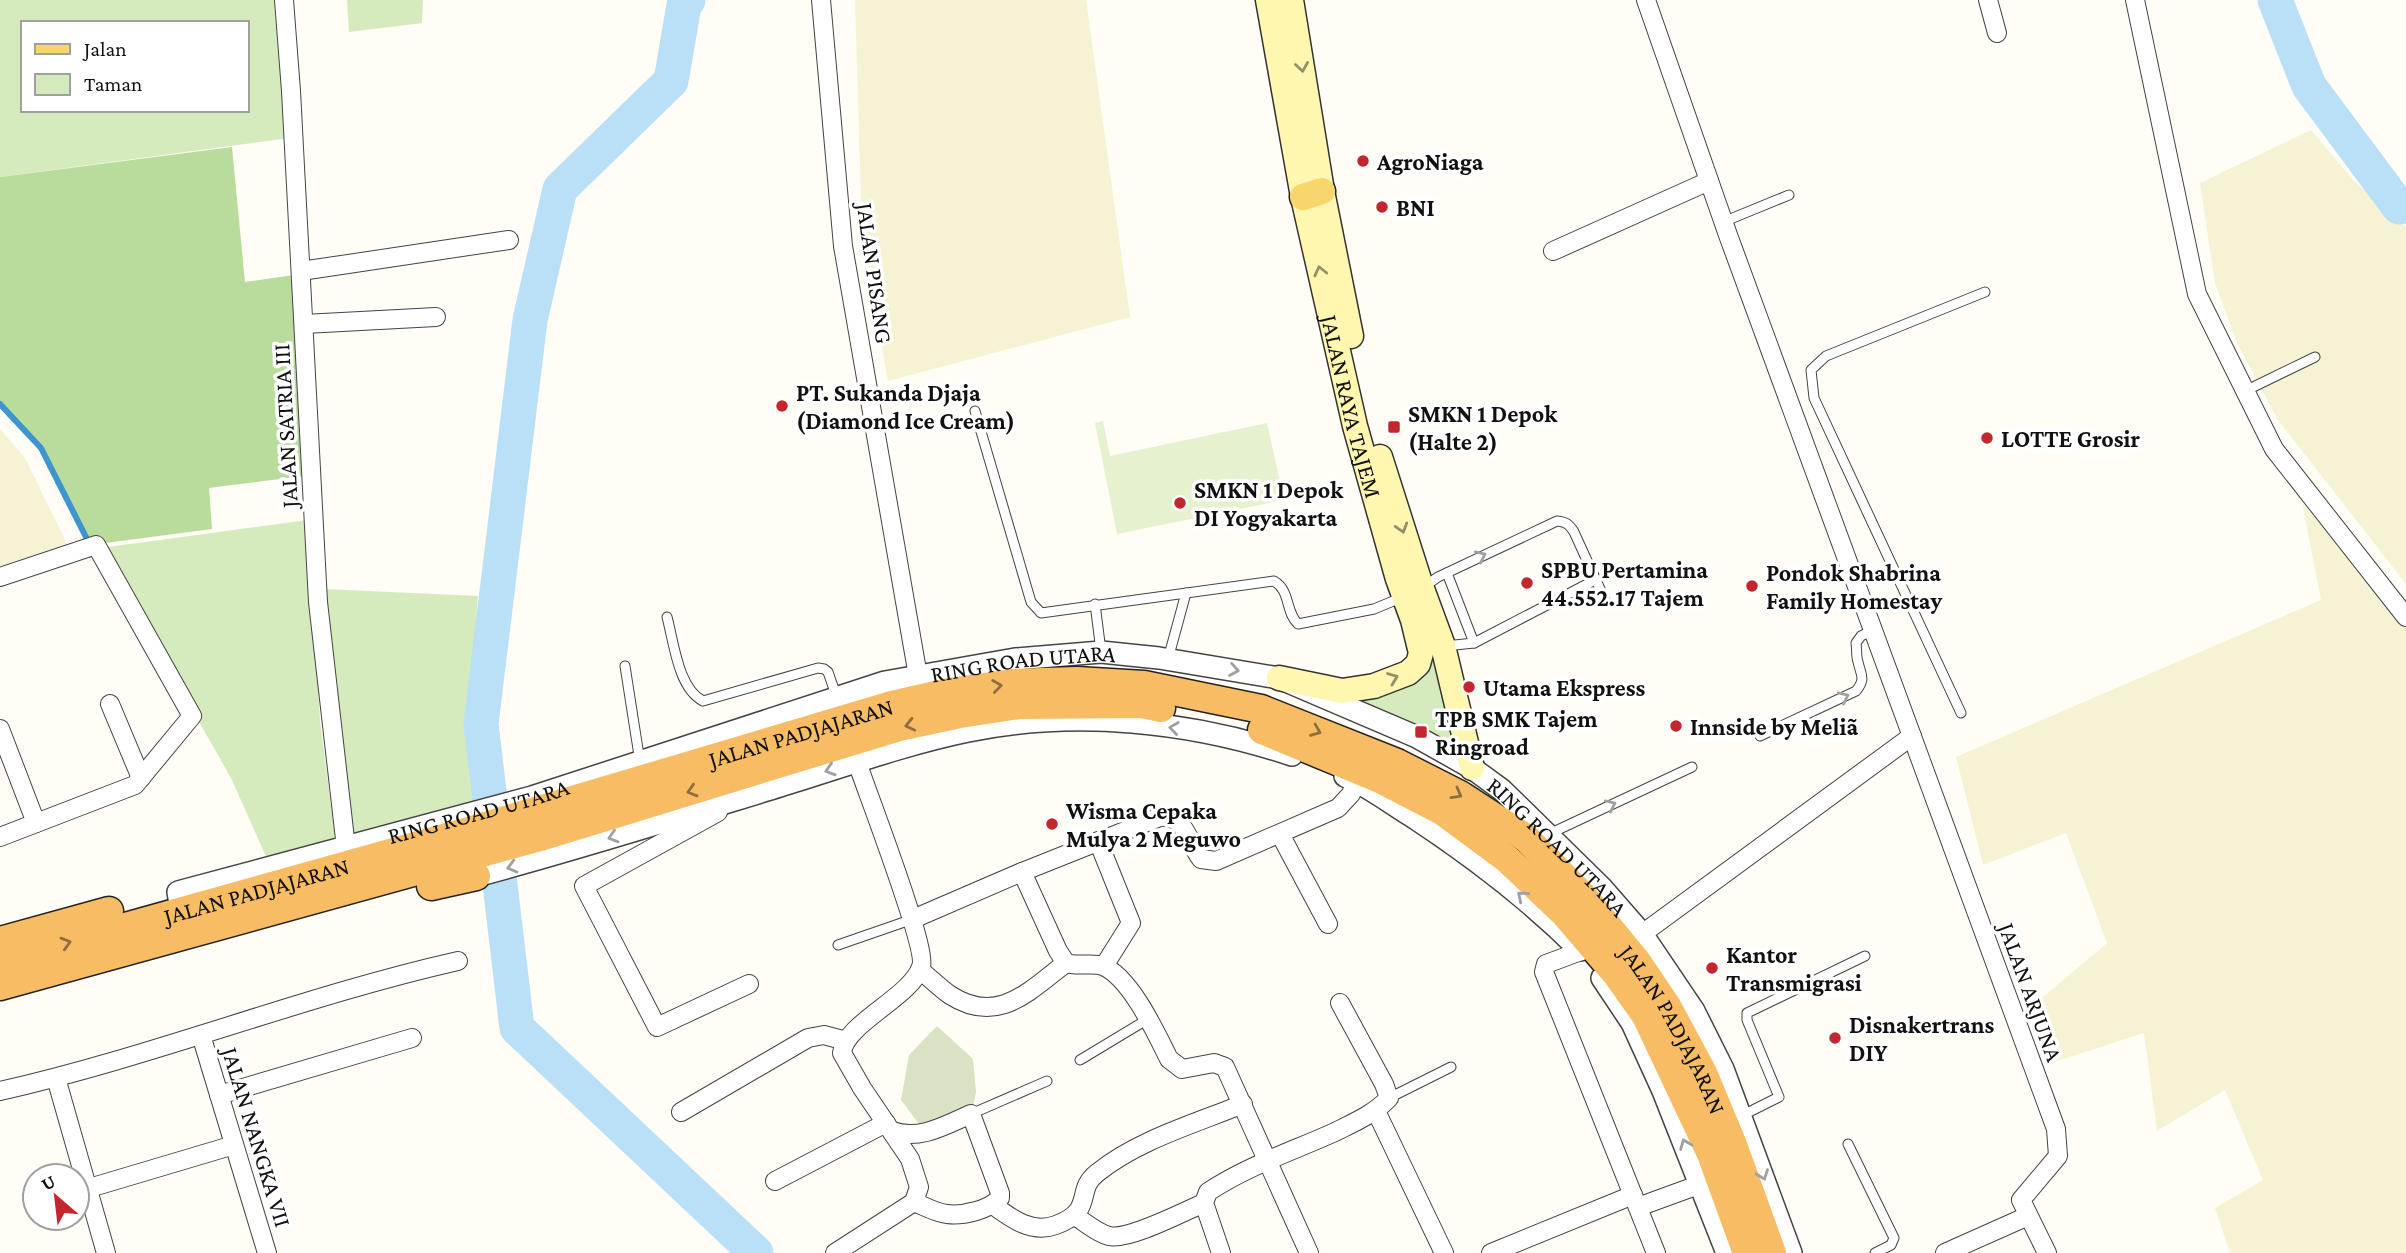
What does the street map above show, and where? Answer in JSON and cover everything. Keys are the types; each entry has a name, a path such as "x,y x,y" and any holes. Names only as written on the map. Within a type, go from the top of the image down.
{"highway":[{"name":"JALAN PADJAJARAN","path":"539,826 739,741 948,692 1012,683 1077,681 1144,685 1261,709 1397,763 1460,795 1526,838 1583,896 1637,963 1667,1006 1703,1073 1733,1145 1772,1253"},
{"name":"JALAN PADJAJARAN","path":"0,986 468,846 899,727 960,713 1019,705 1142,704 1260,729 1380,779 1442,811 1507,859 1563,913 1617,975 1646,1016 1711,1154 1747,1253"},
{"name":"JALAN PADJAJARAN","path":"0,962 180,901 468,846"},
{"name":"RING ROAD UTARA","path":"0,1002 362,901 468,846"},
{"name":"RING ROAD UTARA","path":"0,940 180,901"}],"main road":[{"name":"JALAN RAYA TAJEM","path":"1268,0 1312,194 1354,426 1472,768"},
{"name":"JALAN RAYA TAJEM","path":"1290,0 1312,194"},
{"path":"1279,678 1342,691 1374,686 1408,673 1418,664 1421,653 1431,645"}],"street":[{"name":"JALAN SATRIA III","path":"284,0 318,602 346,848"},
{"name":"JALAN PISANG","path":"821,0 843,246 918,676"},
{"path":"1642,934 1912,736 1723,222 1646,0"},
{"path":"1988,0 1997,33"},
{"path":"2135,0 2197,294 2274,449 2406,617"},
{"path":"1553,251 1709,181"},
{"path":"301,271 509,240"},
{"path":"304,324 436,317"},
{"path":"0,577 96,545 192,716 141,778 127,789 0,837"},
{"name":"RING ROAD UTARA","path":"539,826 640,764 739,741 837,698 885,682 1015,659 1101,652 1168,659 1279,678 1417,737 1472,768 1502,790 1549,834 1642,934 1693,1011 1723,1069 1791,1253"},
{"path":"110,704 141,778"},
{"name":"RING ROAD UTARA","path":"180,901 346,848 468,846 539,826 748,796 969,731 1023,724 1102,721 1166,726 1244,741 1306,760 1356,781 1499,876 1581,951 1632,1023 1663,1091 1727,1253"},
{"path":"0,729 36,823"},
{"name":"JALAN ARJUNA","path":"1912,736 2056,1129 2058,1156 2021,1200 2028,1216"},
{"path":"835,1253 914,1202 919,1187 910,1159 845,1060 842,1047 909,985 920,970 922,962 913,919 857,762"},
{"path":"913,919 1160,817 1170,816 1179,820 1196,853 1208,861 1216,861 1338,807 1351,794 1356,781"},
{"path":"748,796 584,886 657,1027 749,984"},
{"path":"1280,834 1328,924"},
{"path":"1098,841 1130,923 1104,966"},
{"path":"1022,872 1066,963"},
{"path":"1581,951 1546,964 1544,972 1656,1253"},
{"path":"0,1091 56,1078 322,996 458,961"},
{"path":"920,970 951,996 983,1009 996,1008 1022,996 1066,963 1104,966 1122,982 1149,1020 1172,1063 1182,1069 1220,1064 1230,1074 1309,1253"},
{"path":"1340,1003 1384,1084 1383,1104 1444,1253"},
{"name":"JALAN NANGKA VII","path":"201,1035 267,1253"},
{"path":"681,1112 808,1038 824,1035 846,1041"},
{"path":"219,1095 412,1038"},
{"path":"56,1078 79,1162"},
{"path":"993,1205 1016,1223 1035,1227 1054,1226 1076,1216 1087,1184 1094,1175 1116,1159 1161,1137 1243,1104"},
{"path":"1222,1253 1204,1203 1205,1195 1213,1188 1320,1139 1383,1104"},
{"path":"889,1127 901,1135 927,1133 971,1114 1000,1198 993,1205 964,1213 946,1214 914,1202"},
{"path":"775,1181 889,1127"},
{"path":"91,1188 234,1145"},
{"path":"1491,1253 1635,1201 1701,1184"},
{"path":"1076,1216 1096,1230 1113,1237 1139,1231 1204,1203"},
{"path":"91,1205 106,1253"},
{"path":"1945,1253 2028,1216 2047,1253"}],"lane":[{"path":"1723,222 1789,195"},
{"path":"1961,713 1814,398 1811,370 1826,356 1985,292"},
{"path":"2245,391 2315,357"},
{"path":"975,411 1031,602 1041,613 1274,581 1284,590 1293,619 1298,624 1374,609 1413,593 1447,572 1557,521 1569,524 1606,602"},
{"path":"1447,572 1474,643"},
{"path":"1431,645 1474,643 1595,580"},
{"path":"1168,659 1186,593"},
{"path":"1095,604 1101,652"},
{"path":"667,617 688,690 703,701 818,668 828,672 837,698"},
{"path":"1760,736 1856,691 1863,682 1856,643 1873,629"},
{"path":"625,666 640,764"},
{"path":"1549,834 1692,768"},
{"path":"838,945 913,919"},
{"path":"1741,1116 1779,1097 1747,1020 1747,1013 1865,956"},
{"path":"1080,1060 1149,1020"},
{"path":"1383,1104 1451,1066"},
{"path":"971,1114 1047,1081"},
{"path":"1848,1143 1894,1238 1891,1245 1875,1253"}],"shaded area":[{"path":"855,0 1086,0 1130,317 888,381 862,232"},
{"path":"2311,130 2353,180 2406,227 2406,584 2278,420 2237,343 2215,283 2200,183"},
{"path":"0,429 25,458 72,554 0,578"},
{"path":"2302,502 2406,627 2406,1253 2230,1253 2215,1208 2263,1180 2225,1090 2157,1131 2144,1033 2054,1062 2036,1003 2107,943 2066,833 1983,865 1956,757 2321,600"}],"green space":[{"path":"0,0 278,0 290,138 0,177"},
{"path":"347,0 423,0 422,23 349,32"},
{"path":"232,147 245,282 294,275 304,476 209,488 212,529 90,545 41,448 0,404 0,177"},
{"path":"1103,421 1110,456 1267,423 1284,500 1117,534 1095,423"},
{"path":"308,520 320,721 336,844 268,861 231,778 100,548"},
{"path":"324,589 478,596 469,720 486,805 351,843"},
{"path":"1440,650 1465,757 1343,695"},
{"path":"937,1026 973,1059 976,1092 972,1112 925,1132 901,1100 909,1055"}],"waterway":[{"path":"688,0 684,5 671,81 560,189 530,320 481,724 517,1028 756,1253"},
{"path":"2275,0 2309,86 2399,207 2406,205"},
{"path":"0,404 41,448 90,545"}],"place":[{"name":"AgroNiaga","path":"1363,161"},
{"name":"BNI","path":"1382,207"},
{"name":"PT. Sukanda Djaja (Diamond Ice Cream)","path":"782,406"},
{"name":"SMKN 1 Depok (Halte 2)","path":"1394,427"},
{"name":"LOTTE Grosir","path":"1987,438"},
{"name":"SMKN 1 Depok DI Yogyakarta","path":"1180,503"},
{"name":"SPBU Pertamina 44.552.17 Tajem","path":"1527,583"},
{"name":"Pondok Shabrina Family Homestay","path":"1752,586"},
{"name":"Utama Ekspress","path":"1469,687"},
{"name":"Innside by Meliã","path":"1676,726"},
{"name":"TPB SMK Tajem Ringroad","path":"1421,732"},
{"name":"Wisma Cepaka Mulya 2 Meguwo","path":"1052,824"},
{"name":"Kantor Transmigrasi","path":"1712,968"},
{"name":"Disnakertrans DIY","path":"1835,1038"}]}
